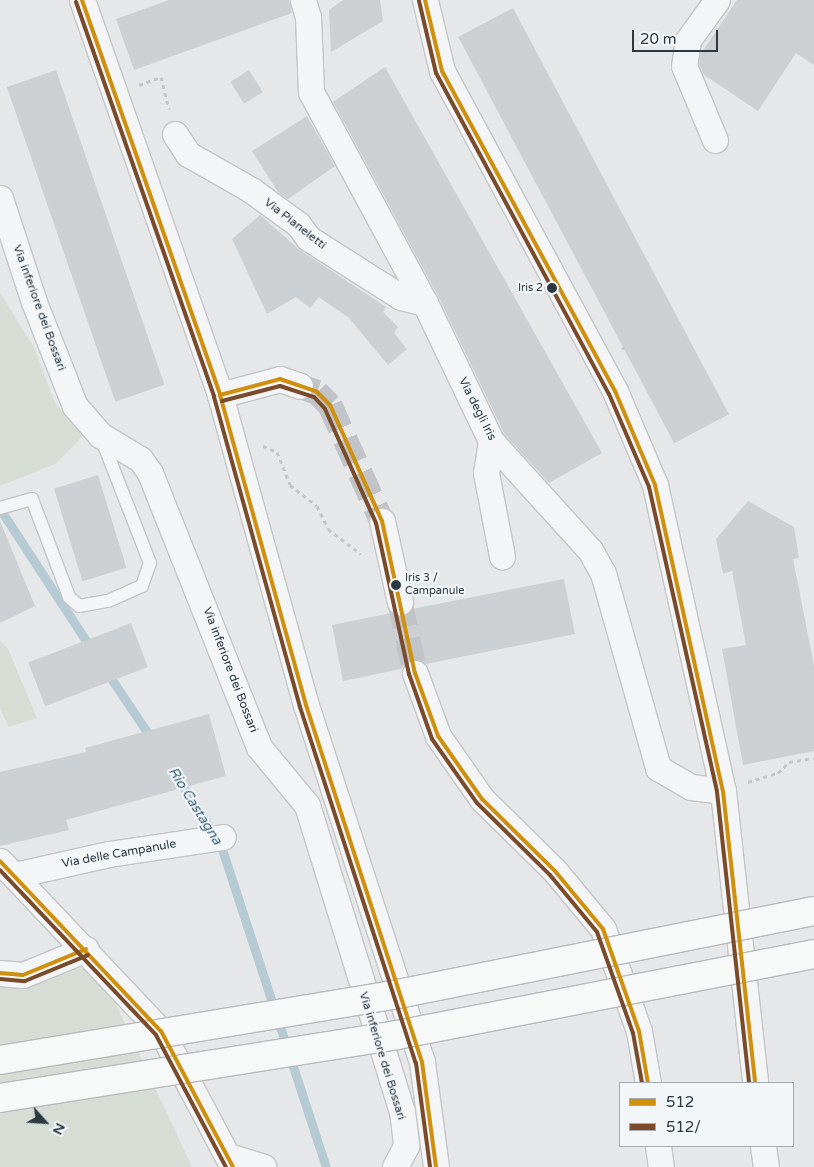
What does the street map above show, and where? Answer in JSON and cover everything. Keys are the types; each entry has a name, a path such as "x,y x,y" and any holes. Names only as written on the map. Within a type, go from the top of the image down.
{"highway":[{"path":"0,1060 393,995 814,911"},
{"path":"0,1098 397,1035 814,954"}],"street":[{"path":"82,0 220,395 306,705 422,1062 436,1167"},
{"name":"Via degli Iris","path":"303,0 308,17 311,92 425,303 491,440 590,550 603,573 658,768 691,787 722,790"},
{"path":"425,0 442,71 615,391 655,485 722,790 755,1082"},
{"path":"715,140 684,66 688,40 717,0"},
{"name":"Via Pianeletti","path":"175,134 188,154 251,190 298,224 308,238 401,297 425,303"},
{"name":"Via inferiore dei Bossari","path":"0,198 72,399 100,436 140,459 150,473 259,747 307,805 402,1111 406,1146 396,1167"},
{"path":"220,395 280,379 300,386"},
{"path":"491,440 486,473 502,556"},
{"path":"382,521 400,602"},
{"path":"415,673 438,736 482,799 555,872 603,929 639,1031 648,1082"},
{"name":"Via delle Campanule","path":"7,868 223,837"},
{"name":"Via delle Campanule","path":"7,868 86,949 161,1031 231,1161"},
{"path":"0,973 23,975 86,949"},
{"path":"658,1147 661,1167"},
{"path":"763,1147 766,1167"},
{"path":"231,1161 263,1167"}],"lane":[{"path":"0,508 32,499 69,597 78,606 108,601 142,586 150,563 100,436"}],"path":[{"path":"115,94 161,77 175,134"},
{"path":"236,452 260,445 277,452 290,485 317,506 328,530 370,559 390,556"},
{"path":"722,790 778,773 789,762 814,758"}],"shaded area":[{"path":"0,293 34,347 55,403 84,435 55,464 0,486"},
{"path":"0,641 8,649 37,718 9,727 0,709"},
{"path":"72,968 85,969 106,983 192,1167 0,1167 0,986"}],"building":[{"path":"169,0 289,0 292,13 134,70 116,19"},
{"path":"343,0 380,0 383,21 331,52 329,10"},
{"path":"737,0 814,0 814,65 796,53 758,111 703,74 699,64 700,55"},
{"path":"513,8 729,414 674,443 458,37"},
{"path":"385,67 602,453 549,483 505,435 438,296 333,102"},
{"path":"56,70 164,385 115,402 7,87"},
{"path":"249,70 263,92 244,104 230,82"},
{"path":"307,116 335,166 288,199 278,192 252,151"},
{"path":"260,215 300,250 386,307 383,312 398,327 394,333 407,349 388,365 349,318 319,297 310,308 296,297 267,314 232,239"},
{"path":"98,475 126,568 82,581 54,488"},
{"path":"748,501 794,527 799,558 793,559 814,665 814,751 743,765 722,649 746,645 732,571 723,574 716,539"},
{"path":"0,521 35,606 0,623"},
{"path":"564,579 575,634 426,664 411,659 401,669 343,681 332,625 391,613 403,616 412,609"},
{"path":"131,623 148,667 45,706 28,662"},
{"path":"209,714 226,776 66,820 69,830 0,846 0,772 86,752 85,748"}],"waterway":[{"name":"Rio Castagna","path":"0,509 92,650"},
{"name":"Rio Castagna","path":"106,671 153,741"},
{"name":"Rio Castagna","path":"178,779 220,843 326,1167"}],"tunnel":[{"path":"300,386 317,392 330,405 382,521"},
{"path":"400,602 415,673"}],"transit line":[{"name":"512","path":"82,0 220,395 306,705 422,1062 436,1167"},
{"name":"512","path":"425,0 442,71 615,391 655,485 723,791 755,1082"},
{"name":"512/","path":"419,1 436,73 609,394 649,487 717,792 749,1082"},
{"name":"512/","path":"76,2 214,397 300,707 416,1063 430,1167"},
{"name":"512","path":"220,395 280,379 317,392 330,405 382,521 415,673 438,736 482,799 555,871 603,929 639,1031 648,1082"},
{"name":"512/","path":"222,401 280,386 314,397 325,409 376,523 409,674 432,739 477,803 550,875 597,932 633,1033 642,1082"},
{"name":"512","path":"0,861 161,1031 233,1167"},
{"name":"512/","path":"0,870 156,1035 226,1167"},
{"name":"512","path":"0,973 23,975 86,949"},
{"name":"512/","path":"0,979 25,981 88,955"}],"place":[{"name":"Iris 2","path":"552,288"},
{"name":"Iris 3 / Campanule","path":"396,585"}]}
